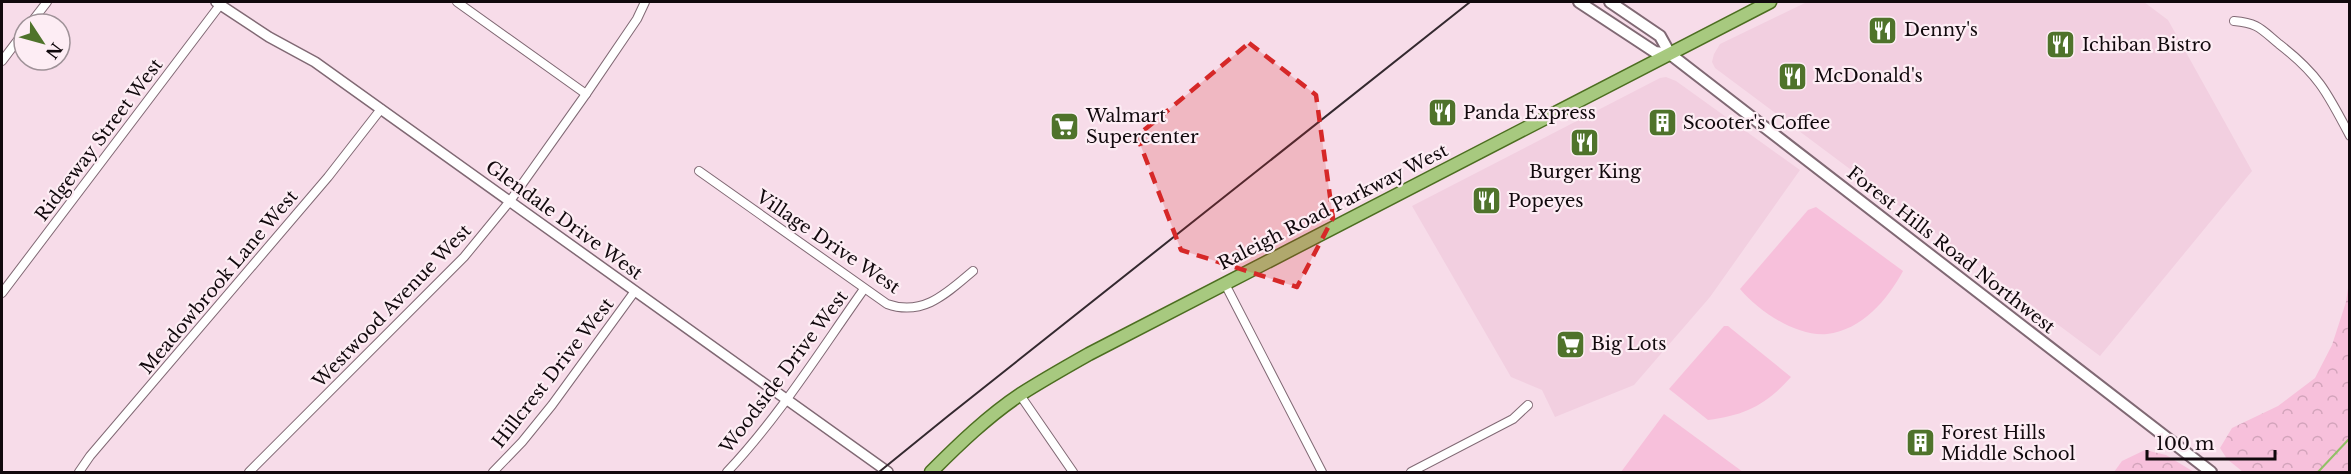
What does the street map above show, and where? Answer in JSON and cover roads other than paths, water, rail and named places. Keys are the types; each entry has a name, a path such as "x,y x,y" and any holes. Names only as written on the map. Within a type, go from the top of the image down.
{"main road":[{"path":"1579,2 1654,52 1670,54"},
{"path":"1610,2 1660,36 1670,54"},
{"name":"Raleigh Road Parkway West","path":"931,472 969,435 1020,395 1089,354 1770,2"},
{"name":"Forest Hills Road Northwest","path":"1670,54 2211,472"}],"street":[{"path":"457,2 586,94"},
{"name":"Westwood Avenue West","path":"249,472 464,257 510,201 586,94 622,43 645,2"},
{"name":"Glendale Drive West","path":"218,3 269,37 315,62 888,472"},
{"name":"Ridgeway Street West","path":"2,293 218,3"},
{"path":"2234,21 2252,23 2307,67 2328,94 2349,136"},
{"path":"2,61 12,48"},
{"name":"Meadowbrook Lane West","path":"79,472 90,456 328,177 381,109"},
{"name":"Village Drive West","path":"699,171 864,289 897,308 917,308 938,300 973,271"},
{"path":"1225,284 1322,472"},
{"name":"Woodside Drive West","path":"727,472 754,442 787,398 864,289"},
{"name":"Hillcrest Drive West","path":"493,472 522,442 552,405 635,291"},
{"path":"1020,395 1073,472"},
{"path":"1411,472 1513,419 1528,405"}],"waterway":[{"path":"2318,472 2350,438"}],"railway":[{"path":"879,472 1470,2"}],"place":[{"name":"Denny's","path":"1883,30"},
{"name":"Ichiban Bistro","path":"2061,45"},
{"name":"McDonald's","path":"1793,76"},
{"name":"Panda Express","path":"1442,113"},
{"name":"Scooter's Coffee","path":"1662,123"},
{"name":"Walmart Supercenter","path":"1065,126"},
{"name":"Burger King","path":"1585,143"},
{"name":"Popeyes","path":"1487,201"},
{"name":"Big Lots","path":"1570,344"},
{"name":"Forest Hills Middle School","path":"1920,443"}]}
